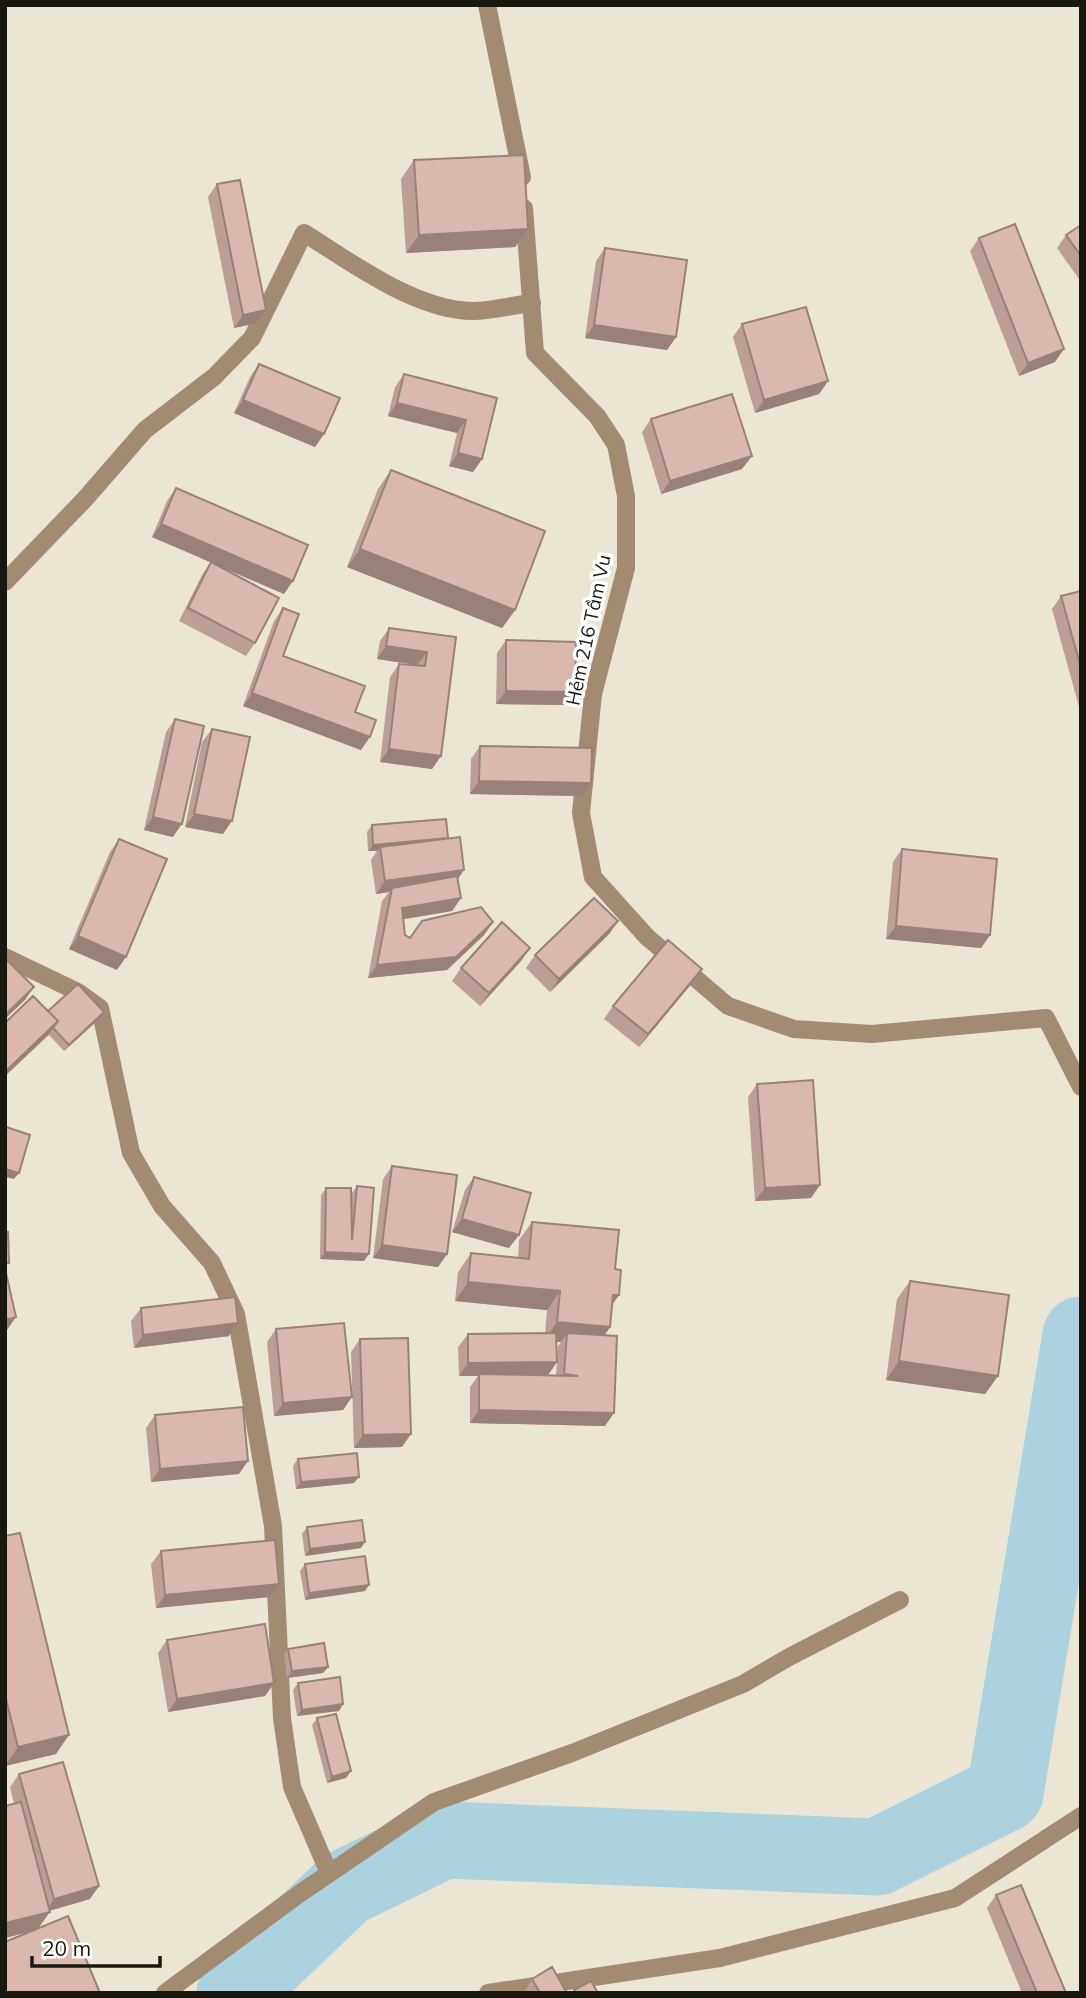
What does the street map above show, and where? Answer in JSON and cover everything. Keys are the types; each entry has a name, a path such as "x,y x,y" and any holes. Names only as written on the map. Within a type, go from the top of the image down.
{"street":[{"name":"Hẻm 216 Tầm Vu","path":"487,5 521,166 535,353 597,416 616,445 626,496 626,568 593,694 581,813 593,877 647,937 728,1006 794,1030 872,1034 1046,1017 1081,1087"},
{"path":"5,582 84,500 145,430 214,377 252,338 304,233 378,279 435,305 472,311 532,303"},
{"path":"5,957 78,992 100,1008 131,1153 162,1206 212,1263 236,1314 273,1526 282,1718 292,1787 329,1873"},
{"path":"165,1993 329,1873 434,1802 572,1753 743,1684 791,1656 901,1600"},
{"path":"488,1993 720,1958 955,1898 1081,1816"}],"building":[{"path":"524,155 528,229 419,235 414,160"},
{"path":"240,180 266,310 243,315 217,184"},
{"path":"1015,224 1064,349 1028,363 979,238"},
{"path":"1081,225 1081,256 1066,235"},
{"path":"605,248 687,260 676,337 594,325"},
{"path":"806,307 828,381 764,400 742,324"},
{"path":"259,364 340,398 324,434 243,400"},
{"path":"404,374 497,398 482,459 458,453 466,420 397,403"},
{"path":"732,394 752,456 670,481 651,419"},
{"path":"391,470 545,531 515,610 360,549"},
{"path":"176,488 308,545 293,581 161,524"},
{"path":"211,562 279,598 255,643 188,608"},
{"path":"1081,591 1081,668 1061,596"},
{"path":"283,608 299,614 283,656 365,686 355,712 376,720 370,737 252,693"},
{"path":"389,628 456,637 441,756 389,749 399,664 425,666 427,652 386,646"},
{"path":"506,640 576,642 575,692 506,691"},
{"path":"175,719 204,726 182,824 153,817"},
{"path":"212,729 250,737 232,821 194,814"},
{"path":"480,746 592,748 591,783 479,781"},
{"path":"446,819 448,838 373,845 372,825"},
{"path":"460,837 464,870 385,881 380,847"},
{"path":"119,839 167,859 126,957 78,936"},
{"path":"902,849 997,859 990,935 896,926"},
{"path":"457,876 461,898 402,908 405,935 410,938 422,921 481,907 493,922 456,957 377,965 392,888"},
{"path":"594,898 618,921 559,979 535,955"},
{"path":"502,922 530,948 489,993 461,968"},
{"path":"668,940 702,969 648,1034 613,1006"},
{"path":"5,958 34,987 5,1015"},
{"path":"78,984 104,1012 69,1045 53,1028 58,1021 48,1011"},
{"path":"33,996 58,1021 5,1072 5,1023"},
{"path":"813,1080 820,1185 765,1188 757,1084"},
{"path":"6,1127 30,1135 19,1173 5,1169"},
{"path":"392,1166 457,1175 447,1254 382,1245"},
{"path":"474,1177 531,1193 519,1235 462,1219"},
{"path":"357,1186 374,1188 369,1254 325,1252 326,1188 351,1188 352,1240"},
{"path":"532,1222 619,1230 615,1269 621,1270 619,1295 613,1295 610,1327 557,1322 560,1291 468,1282 471,1253 529,1259"},
{"path":"5,1232 8,1232 9,1263 5,1263"},
{"path":"5,1273 16,1317 5,1320"},
{"path":"910,1281 1009,1295 998,1376 899,1361"},
{"path":"235,1297 238,1323 143,1335 141,1308"},
{"path":"344,1323 352,1397 283,1403 276,1329"},
{"path":"556,1333 557,1362 468,1363 468,1334"},
{"path":"567,1333 617,1336 614,1413 479,1410 479,1374 578,1376 564,1374"},
{"path":"408,1338 411,1434 363,1435 360,1339"},
{"path":"243,1407 248,1461 160,1469 155,1415"},
{"path":"357,1453 359,1477 301,1482 298,1459"},
{"path":"362,1520 365,1542 310,1549 307,1527"},
{"path":"20,1533 69,1735 18,1747 5,1695 5,1536"},
{"path":"275,1540 279,1584 165,1595 161,1551"},
{"path":"365,1556 369,1585 309,1593 305,1564"},
{"path":"265,1624 274,1683 177,1699 167,1640"},
{"path":"324,1643 328,1667 292,1671 288,1649"},
{"path":"340,1677 343,1704 302,1710 298,1683"},
{"path":"336,1714 351,1771 332,1777 317,1718"},
{"path":"63,1762 99,1886 54,1899 19,1774"},
{"path":"21,1802 50,1912 5,1923 5,1806"},
{"path":"1021,1885 1066,1993 1037,1993 996,1895"},
{"path":"68,1916 100,1993 5,1993 5,1942"},
{"path":"552,1967 567,1993 540,1993 532,1979"},
{"path":"591,1981 598,1993 576,1993 574,1990"}],"waterway":[{"path":"235,1993 345,1888 444,1840 877,1857 1005,1793 1081,1335"}]}
